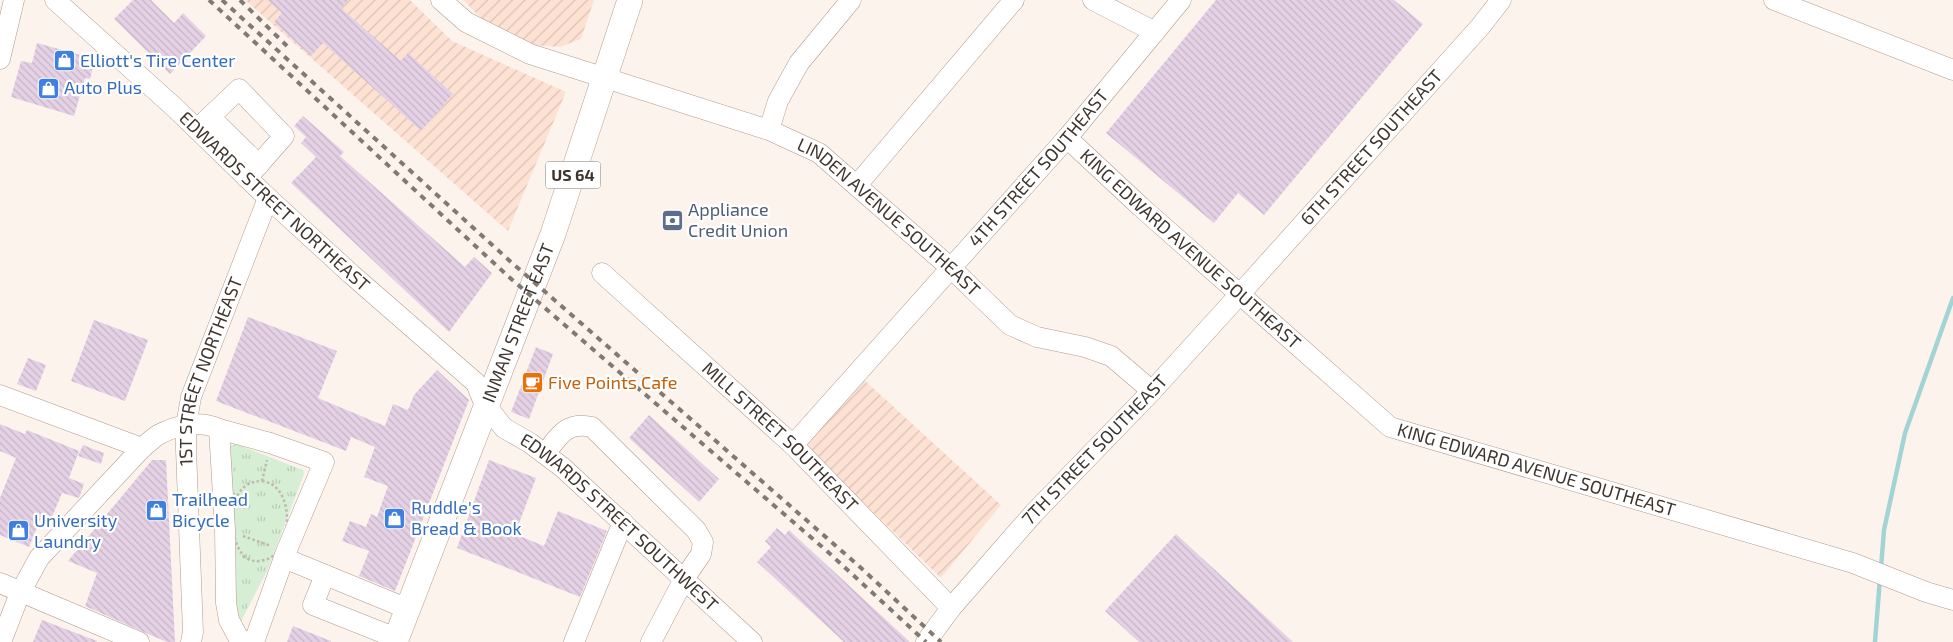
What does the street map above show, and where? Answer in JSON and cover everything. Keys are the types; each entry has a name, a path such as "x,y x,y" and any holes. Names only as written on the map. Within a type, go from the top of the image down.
{"main road":[{"name":"INMAN STREET EAST","path":"396,640 553,234 630,0"}],"street":[{"path":"0,59 4,23 14,0"},
{"name":"EDWARDS STREET NORTHEAST","path":"55,0 203,123 253,171 268,198 476,383 486,406"},
{"name":"LINDEN AVENUE SOUTHEAST","path":"441,0 466,22 530,54 769,130 819,153 952,268 1010,324 1037,337 1085,347 1111,356 1152,391"},
{"path":"769,130 778,101 799,63 851,0"},
{"path":"857,185 1014,0"},
{"path":"1093,0 1156,32"},
{"name":"4TH STREET SOUTHEAST","path":"793,445 1067,138 1181,0"},
{"name":"6TH STREET SOUTHEAST","path":"1240,294 1473,34 1501,0"},
{"path":"1774,0 1845,29 1953,68"},
{"path":"203,123 239,89 284,136 253,171"},
{"name":"KING EDWARD AVENUE SOUTHEAST","path":"1067,138 1141,207 1390,427 1853,563 1926,592 1953,600"},
{"name":"1ST STREET NORTHEAST","path":"191,642 193,632 186,426 191,397 268,198"},
{"name":"MILL STREET SOUTHEAST","path":"602,274 793,445 951,608"},
{"name":"7TH STREET SOUTHEAST","path":"926,642 951,608 1034,513 1152,391 1240,294"},
{"path":"0,395 142,448"},
{"name":"EDWARDS STREET SOUTHWEST","path":"486,406 504,428 562,467 752,642"},
{"path":"1,642 20,593 39,558 142,448 157,436 186,426 203,423 270,443 324,462 283,553 254,642"},
{"path":"545,454 567,428 574,426 592,427 600,432 696,530 704,542 702,554 684,579 650,642"},
{"path":"220,429 229,531 226,603 228,620 238,637 244,642"},
{"path":"574,642 623,522"},
{"path":"283,553 325,575 408,609"},
{"path":"325,575 313,605 396,640"},
{"path":"0,583 139,642"}],"path":[{"path":"262,481 270,443"},
{"path":"262,481 271,483 278,488 285,505 286,528 283,553 269,559 252,561 240,551 229,531 238,493 252,482 262,481"},
{"path":"229,531 283,553"}],"shaded area":[{"path":"245,0 410,0 452,41 566,92 508,231"},
{"path":"463,0 594,0 581,39 560,47 506,43"},
{"path":"862,378 1001,505 941,578 805,446"}],"green space":[{"path":"236,444 303,470 304,474 267,571 239,625 236,625 228,450"}],"building":[{"path":"133,0 151,0 174,23 183,13 206,36 170,74 114,19"},
{"path":"267,0 348,0 341,8 401,61 408,53 453,94 421,131 323,43 311,56 274,22 282,13"},
{"path":"1216,0 1394,0 1423,24 1264,215 1238,193 1214,223 1106,133"},
{"name":"Auto Plus","path":"37,43 95,59 90,79 85,78 74,116 11,97 21,61 32,63"},
{"path":"303,116 344,152 340,156 465,267 474,257 492,273 449,332 291,183 316,157 301,143 306,137 294,126"},
{"path":"248,317 337,351 318,398 385,426 393,404 408,410 414,395 437,370 469,400 395,591 359,576 369,551 342,541 350,521 366,527 371,514 377,517 388,486 364,477 375,447 351,437 346,451 216,401"},
{"path":"94,320 148,340 125,401 71,381"},
{"name":"Five Points Cafe","path":"536,347 553,354 529,419 511,412"},
{"path":"28,358 46,365 36,391 17,384"},
{"path":"649,415 719,479 699,502 629,438"},
{"path":"0,424 25,434 27,430 79,451 69,478 84,484 79,498 62,493 52,517 43,513 29,547 0,535 0,498 16,458 0,451"},
{"path":"83,445 104,453 101,464 78,456"},
{"path":"152,460 166,460 175,642 167,642 85,606 97,573 68,561"},
{"path":"489,460 536,478 515,534 544,546 558,511 607,531 580,597 457,548"},
{"path":"777,528 785,535 789,530 910,642 844,642 757,562 771,547 765,541"},
{"path":"1176,534 1293,642 1139,642 1105,611"},
{"path":"42,620 97,641 97,642 33,642"},
{"path":"293,626 331,641 331,642 287,642"}],"waterway":[{"path":"1881,568 1884,530 1905,433 1953,298"},
{"path":"1875,642 1880,578"}],"railway":[{"path":"209,0 509,277 828,552 926,642"},
{"path":"222,0 511,262 860,567 941,642"},
{"path":"240,0 287,46"}],"place":[{"name":"Elliott's Tire Center","path":"64,61"},
{"name":"Auto Plus","path":"48,88"},
{"name":"Appliance Credit Union","path":"672,220"},
{"name":"Five Points Cafe","path":"532,383"},
{"name":"Trailhead Bicycle","path":"156,510"},
{"name":"Ruddle's Bread & Book","path":"395,518"},
{"name":"University Laundry","path":"18,531"}]}
